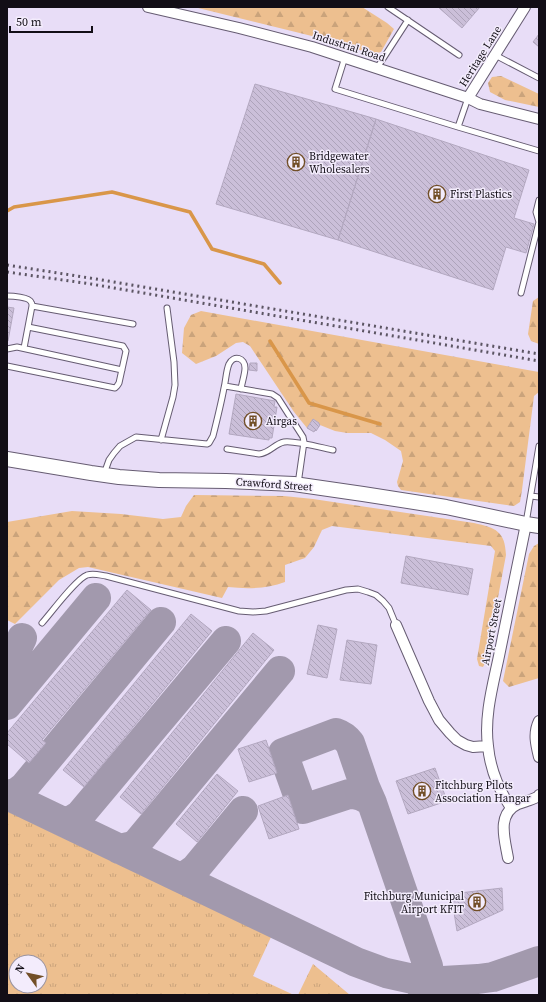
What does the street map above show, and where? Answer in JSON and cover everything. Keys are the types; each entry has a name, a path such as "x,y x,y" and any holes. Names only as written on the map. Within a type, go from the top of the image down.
{"main road":[{"name":"Crawford Street","path":"7,459 104,475 159,480 226,481 298,485 446,507 532,525"}],"street":[{"name":"Industrial Road","path":"148,7 163,8 312,47 468,98 480,104 539,119"},
{"name":"Heritage Lane","path":"468,98 525,7"},
{"name":"Airport Street","path":"511,808 498,785 487,746 487,730 489,707 532,525"},
{"path":"396,625 429,701 439,720 450,734 466,745 473,747 487,746"},
{"path":"539,721 535,734 535,742 539,757"},
{"path":"508,858 503,828 505,817 511,808 539,795"}],"lane":[{"path":"388,7 459,55"},
{"path":"377,68 408,20"},
{"path":"495,55 539,78"},
{"path":"345,57 335,89 458,128 539,151"},
{"path":"458,128 468,98"},
{"path":"520,293 539,222 536,212 539,200"},
{"path":"7,296 30,300 32,306 24,348"},
{"path":"32,306 133,324"},
{"path":"161,440 175,385 174,362 167,308"},
{"path":"7,366 114,388 119,383 126,351 123,346 28,327"},
{"path":"7,349 17,347 24,348 122,370"},
{"path":"104,475 109,460 114,453 120,446 136,437 209,443 213,436 225,386 228,366 234,358 238,358 244,363 245,367 241,389"},
{"path":"225,386 272,394 278,398 303,437 298,485"},
{"path":"227,449 259,454 268,452 284,442 289,442 333,450"},
{"path":"532,525 531,496 539,446"},
{"path":"531,496 539,497"},
{"path":"42,624 76,583 85,576 94,574 239,611 252,612 266,611 346,590 358,589 368,592 383,601 389,608 396,625"}],"green space":[{"path":"194,7 362,7 394,29 381,52 373,54 320,38"},
{"path":"501,76 539,94 539,107 505,100 490,92 488,83 492,77"},
{"path":"539,297 539,344 531,341 528,334 533,301"},
{"path":"201,311 539,372 539,392 534,396 520,502 514,506 401,490 397,482 403,461 401,451 385,440 371,433 347,433 335,431 320,425 313,419 307,428 294,412 250,346 243,342 236,343 216,356 196,364 182,353 184,328 191,315"},
{"path":"194,495 284,496 313,499 474,523 494,529 504,541 506,555 486,661 483,667 479,666 477,659 495,551 491,546 332,526 322,530 314,547 305,558 285,565 285,582 257,588 228,587 222,598 88,567 79,568 59,580 15,624 7,620 7,522 72,511 121,514 163,519 181,517 186,506"},
{"path":"539,543 539,678 509,687 503,681 529,554 534,546"},
{"path":"7,811 271,937 253,976 294,995 7,995"},
{"path":"313,964 350,995 298,995"}],"building":[{"path":"438,7 480,7 462,28"},
{"path":"539,34 539,47 533,42"},
{"name":"Bridgewater Wholesalers","path":"255,84 376,119 338,240 216,204"},
{"name":"First Plastics","path":"376,119 529,170 514,218 534,224 526,253 506,247 493,290 338,240"},
{"path":"7,307 14,308 8,341 7,341"},
{"path":"250,363 257,363 257,371 249,370"},
{"name":"Airgas","path":"236,394 275,401 274,407 277,407 272,438 269,438 269,440 229,434"},
{"path":"313,419 320,425 314,432 307,428"},
{"path":"406,556 473,569 468,595 401,583"},
{"path":"127,590 151,610 42,740 46,743 29,763 7,744 7,733"},
{"path":"191,614 212,631 84,787 63,770"},
{"path":"318,625 337,629 327,678 307,674"},
{"path":"253,633 274,650 141,814 120,797"},
{"path":"347,640 377,645 371,684 340,680"},
{"path":"266,740 277,773 249,782 238,749"},
{"name":"Fitchburg Pilots Association Hangar","path":"435,768 447,801 408,814 396,781"},
{"path":"217,774 238,791 197,842 176,824"},
{"path":"288,795 299,829 269,839 258,806"},
{"name":"Fitchburg Municipal Airport KFIT","path":"502,888 503,910 457,931 451,894"}],"waterway":[{"path":"7,211 14,207 112,192 190,212 212,249 264,264 280,283"},
{"path":"270,341 309,403 380,424"}],"taxiway":[{"path":"7,705 96,598"},
{"path":"7,795 16,793 24,787 161,622"},
{"path":"7,669 22,638"},
{"path":"64,822 73,820 80,815 226,641"},
{"path":"119,849 132,846 137,843 280,671"},
{"path":"372,803 362,796 349,794 303,809 283,753 336,733 344,737 350,743 372,803 428,966 429,974 423,995"},
{"path":"7,795 356,962 386,973 413,979 443,981 478,979 493,977 539,961"},
{"path":"177,876 185,876 195,869 243,811"}],"railway":[{"path":"7,265 539,354"},
{"path":"7,272 91,284 539,361"}],"place":[{"name":"Bridgewater Wholesalers","path":"296,162"},
{"name":"First Plastics","path":"437,194"},
{"name":"Airgas","path":"253,421"},
{"name":"Fitchburg Pilots Association Hangar","path":"422,791"},
{"name":"Fitchburg Municipal Airport KFIT","path":"477,902"}]}
